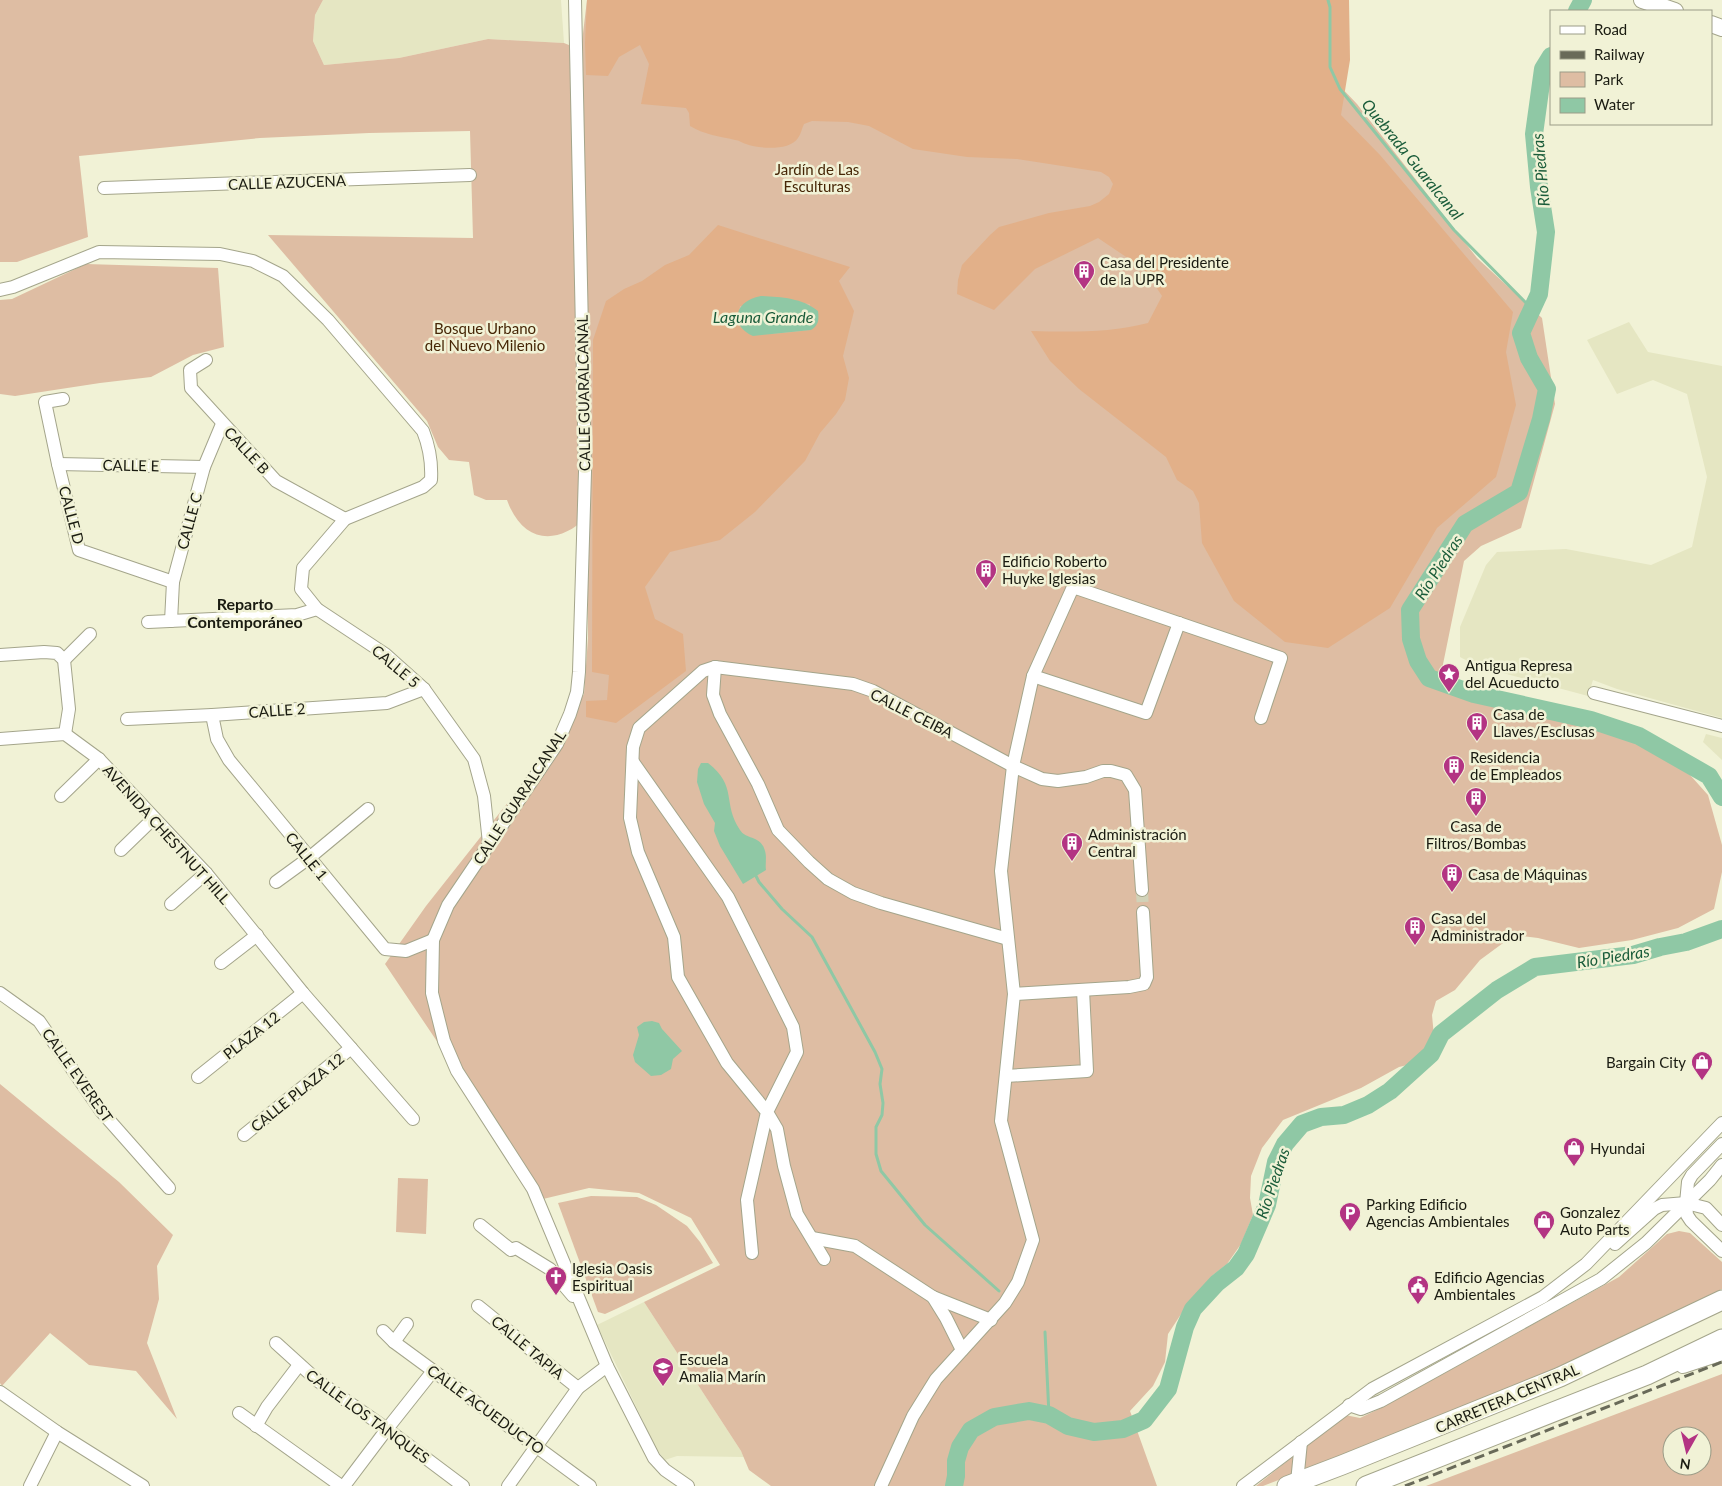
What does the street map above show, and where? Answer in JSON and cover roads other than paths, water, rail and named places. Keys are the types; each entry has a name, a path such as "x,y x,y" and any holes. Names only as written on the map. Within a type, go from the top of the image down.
{"highway":[{"name":"CARRETERA CENTRAL","path":"1292,1484 1560,1377 1722,1300"},
{"name":"CARRETERA CENTRAL","path":"1366,1486 1647,1375 1722,1339"}],"main road":[{"path":"1642,0 1669,6"},
{"path":"1647,1375 1722,1352"}],"street":[{"name":"CALLE GUARALCANAL","path":"576,0 585,472 577,692 557,744 448,904 433,940 432,993 444,1041 457,1072 532,1189 607,1366 654,1458 680,1484"},
{"name":"CALLE AZUCENA","path":"112,191 470,175"},
{"path":"0,290 13,288 99,252 220,254 253,261 283,276 328,320 423,431 427,442 432,470 431,480 423,487 345,519"},
{"name":"CALLE B","path":"206,360 190,370 191,388 222,424 276,481 345,519"},
{"name":"CALLE D","path":"63,399 46,402 58,464 80,550 173,582"},
{"name":"CALLE C","path":"171,621 173,582 204,467 222,424"},
{"name":"CALLE E","path":"58,464 204,467"},
{"name":"CALLE 5","path":"345,519 303,568 301,589 317,609 385,654 424,689 474,759 484,796 489,843"},
{"path":"881,1486 913,1416 936,1379 1006,1303 1018,1282 1033,1240 1002,1121 1014,994 1001,871 1013,766 1034,676 1073,587 1281,658 1261,718"},
{"path":"148,622 297,615 317,609"},
{"path":"1034,676 1146,713 1179,623"},
{"path":"64,660 90,634"},
{"path":"0,655 57,653 64,660 69,709 65,734 0,739"},
{"path":"824,1259 797,1214 784,1166 777,1129 767,1112 727,1063 678,977 674,937 638,852 630,818 633,747 639,728 703,671 715,667 713,695 720,714 758,784 778,830 809,862 828,879 853,892 881,903 1008,939"},
{"name":"CALLE CEIBA","path":"715,667 853,684 874,691 1024,772 1049,781 1086,777 1102,771 1126,775 1134,790 1142,890"},
{"name":"CALLE 2","path":"127,719 387,703 424,689"},
{"path":"1594,693 1722,726"},
{"name":"CALLE 1","path":"212,715 217,739 229,760 385,950 406,952 433,940"},
{"name":"AVENIDA CHESTNUT HILL","path":"65,734 99,759 206,873 303,993 413,1119"},
{"path":"61,796 99,759"},
{"path":"633,762 728,897 793,1027 797,1052 767,1112 747,1200 752,1253"},
{"path":"276,882 309,858 368,809"},
{"path":"121,850 154,818"},
{"path":"171,904 206,873"},
{"path":"1014,994 1129,987 1144,984 1147,977 1143,912"},
{"path":"221,963 257,935"},
{"path":"1006,1076 1087,1071 1083,990"},
{"name":"CALLE EVEREST","path":"0,993 40,1021 101,1111 169,1188"},
{"name":"PLAZA 12","path":"198,1077 303,993"},
{"name":"CALLE PLAZA 12","path":"244,1135 351,1048"},
{"path":"1586,1264 1722,1123"},
{"path":"1722,1144 1692,1175 1688,1182 1686,1203 1687,1215 1691,1221 1722,1251"},
{"path":"1349,1406 1362,1409 1381,1401 1600,1279 1646,1243 1710,1180 1722,1165"},
{"path":"1242,1486 1372,1389 1543,1297 1586,1264 1600,1256 1654,1209 1662,1205 1686,1203 1706,1208 1722,1225"},
{"path":"480,1225 511,1250 516,1248 550,1269 582,1305"},
{"path":"812,1238 855,1246 933,1297 991,1320"},
{"path":"933,1297 962,1350"},
{"name":"CALLE TAPIA","path":"478,1306 514,1334 535,1355 578,1388"},
{"path":"394,1342 407,1324"},
{"name":"CALLE ACUEDUCTO","path":"382,1331 394,1342 590,1486"},
{"name":"CALLE LOS TANQUES","path":"276,1342 299,1364 335,1393 463,1486"},
{"path":"256,1426 267,1407 299,1364"},
{"path":"508,1486 578,1388 607,1366"},
{"path":"239,1412 256,1426 343,1486 434,1371"},
{"path":"0,1392 57,1432 143,1486"},
{"path":"30,1486 57,1432"},
{"path":"1292,1484 1301,1442"}],"water":[{"name":"Laguna Grande","path":"761,296 784,298 805,303 818,311 817,324 811,330 753,336 740,326 738,313 745,302"},
{"path":"701,763 708,763 723,779 727,787 735,820 740,830 760,842 765,851 766,870 743,884 720,846 714,831 715,823 704,804 697,782 698,769"},
{"path":"652,1021 659,1023 682,1051 673,1059 671,1069 661,1075 651,1076 635,1062 633,1055 639,1035 637,1027 644,1022"}],"waterway":[{"name":"Quebrada Guaralcanal","path":"1328,0 1330,7 1330,67 1340,89 1454,230 1532,309"},
{"name":"Río Piedras","path":"1578,10 1583,0"},
{"name":"Río Piedras","path":"1550,58 1543,69 1534,134 1546,232 1539,294 1521,333 1529,358 1547,389 1541,419 1519,492 1465,524 1410,610 1411,639 1418,661 1429,678 1474,694 1591,720 1639,736 1709,776 1722,797"},
{"path":"756,876 782,909 812,937 875,1052 882,1069 880,1084 883,1103 882,1115 876,1127 876,1154 881,1171 925,1225 999,1291"},
{"name":"Río Piedras","path":"954,1486 956,1461 960,1447 971,1430 994,1417 1029,1411 1049,1415 1068,1426 1094,1432 1123,1429 1144,1420 1168,1389 1185,1327 1193,1309 1217,1283 1236,1268 1246,1254 1267,1205 1276,1162 1285,1144 1302,1124 1321,1117 1344,1115 1368,1105 1390,1091 1431,1054 1441,1034 1497,990 1535,967 1633,955 1686,942 1722,929"},
{"path":"1045,1332 1049,1415"}],"tunnel":[{"path":"1142,890 1143,912"}],"railway":[{"path":"1405,1486 1722,1362"}],"place":[{"name":"Casa del Presidente de la UPR","path":"1084,290"},
{"name":"Edificio Roberto Huyke Iglesias","path":"986,589"},
{"name":"Antigua Represa del Acueducto","path":"1449,693"},
{"name":"Casa de Llaves/Esclusas","path":"1477,742"},
{"name":"Residencia de Empleados","path":"1454,785"},
{"name":"Casa de Filtros/Bombas","path":"1476,817"},
{"name":"Administración Central","path":"1072,862"},
{"name":"Casa de Máquinas","path":"1452,893"},
{"name":"Casa del Administrador","path":"1415,946"},
{"name":"Bargain City","path":"1702,1081"},
{"name":"Hyundai","path":"1574,1167"},
{"name":"Parking Edificio Agencias Ambientales","path":"1350,1232"},
{"name":"Gonzalez Auto Parts","path":"1544,1240"},
{"name":"Iglesia Oasis Espiritual","path":"556,1296"},
{"name":"Edificio Agencias Ambientales","path":"1418,1305"},
{"name":"Escuela Amalia Marín","path":"663,1387"}],"district":[{"name":"Reparto Contemporáneo","path":"245,612"}],"park label":[{"name":"Jardín de Las Esculturas","path":"817,178"},
{"name":"Bosque Urbano del Nuevo Milenio","path":"485,336"}]}
